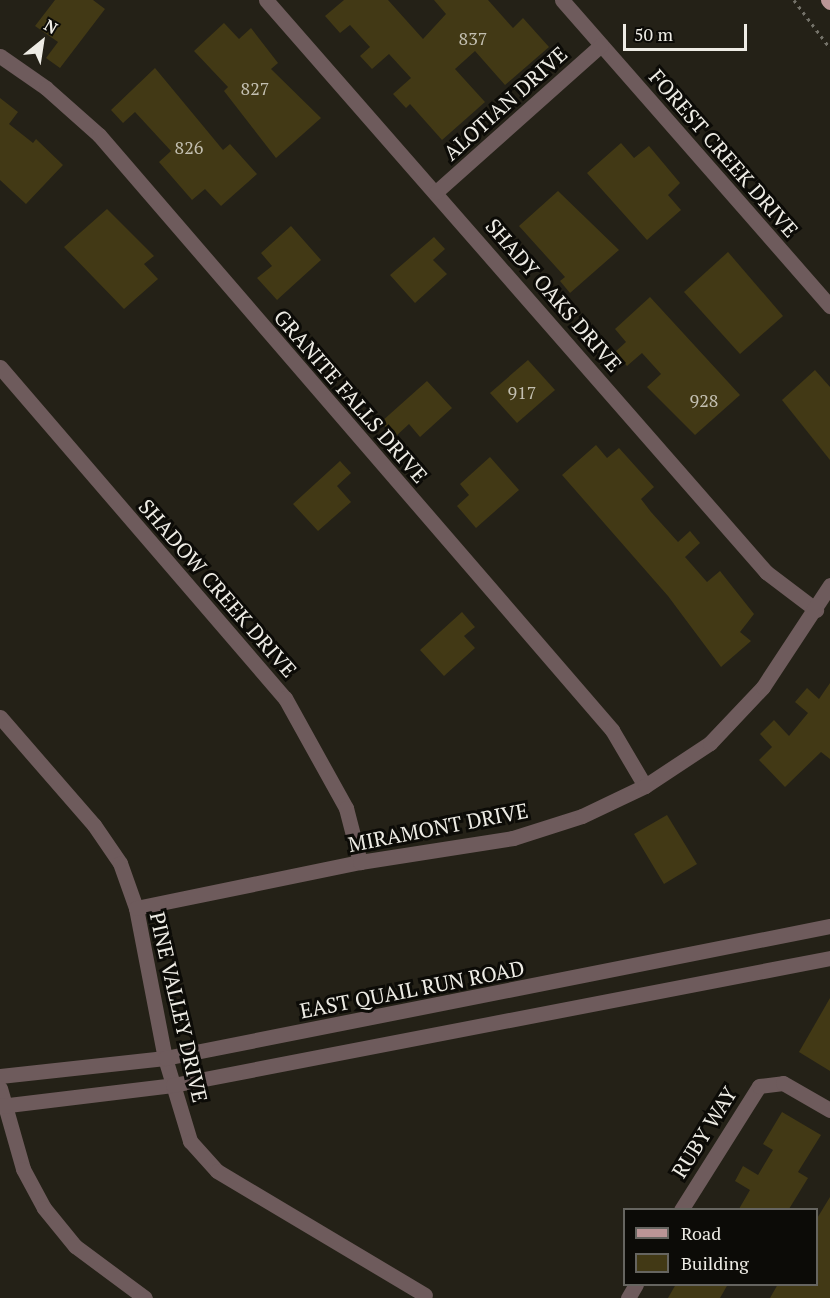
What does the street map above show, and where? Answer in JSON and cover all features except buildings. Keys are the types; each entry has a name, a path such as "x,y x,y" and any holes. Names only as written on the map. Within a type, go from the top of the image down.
{"street":[{"name":"SHADY OAKS DRIVE","path":"266,0 766,572 816,610"},
{"name":"FOREST CREEK DRIVE","path":"562,0 825,289 830,306"},
{"name":"ALOTIAN DRIVE","path":"436,192 601,45"},
{"name":"GRANITE FALLS DRIVE","path":"0,56 46,88 99,135 612,730 645,786"},
{"name":"SHADOW CREEK DRIVE","path":"0,368 285,698 346,808 360,862"},
{"name":"MIRAMONT DRIVE","path":"136,908 360,862 513,838 582,816 645,786 710,743 763,687 816,610 830,585"},
{"name":"PINE VALLEY DRIVE","path":"0,717 94,825 120,863 136,908 165,1058 190,1141 217,1171 425,1294"},
{"name":"EAST QUAIL RUN ROAD","path":"0,1076 81,1071 165,1058 830,926"},
{"path":"2,1106 173,1085 830,958"},
{"name":"RUBY WAY","path":"682,1208 748,1097 759,1086 783,1083 830,1110"},
{"path":"0,1088 2,1106 23,1169 44,1208 75,1246 145,1298"}],"path":[{"path":"794,0 830,48"}]}
